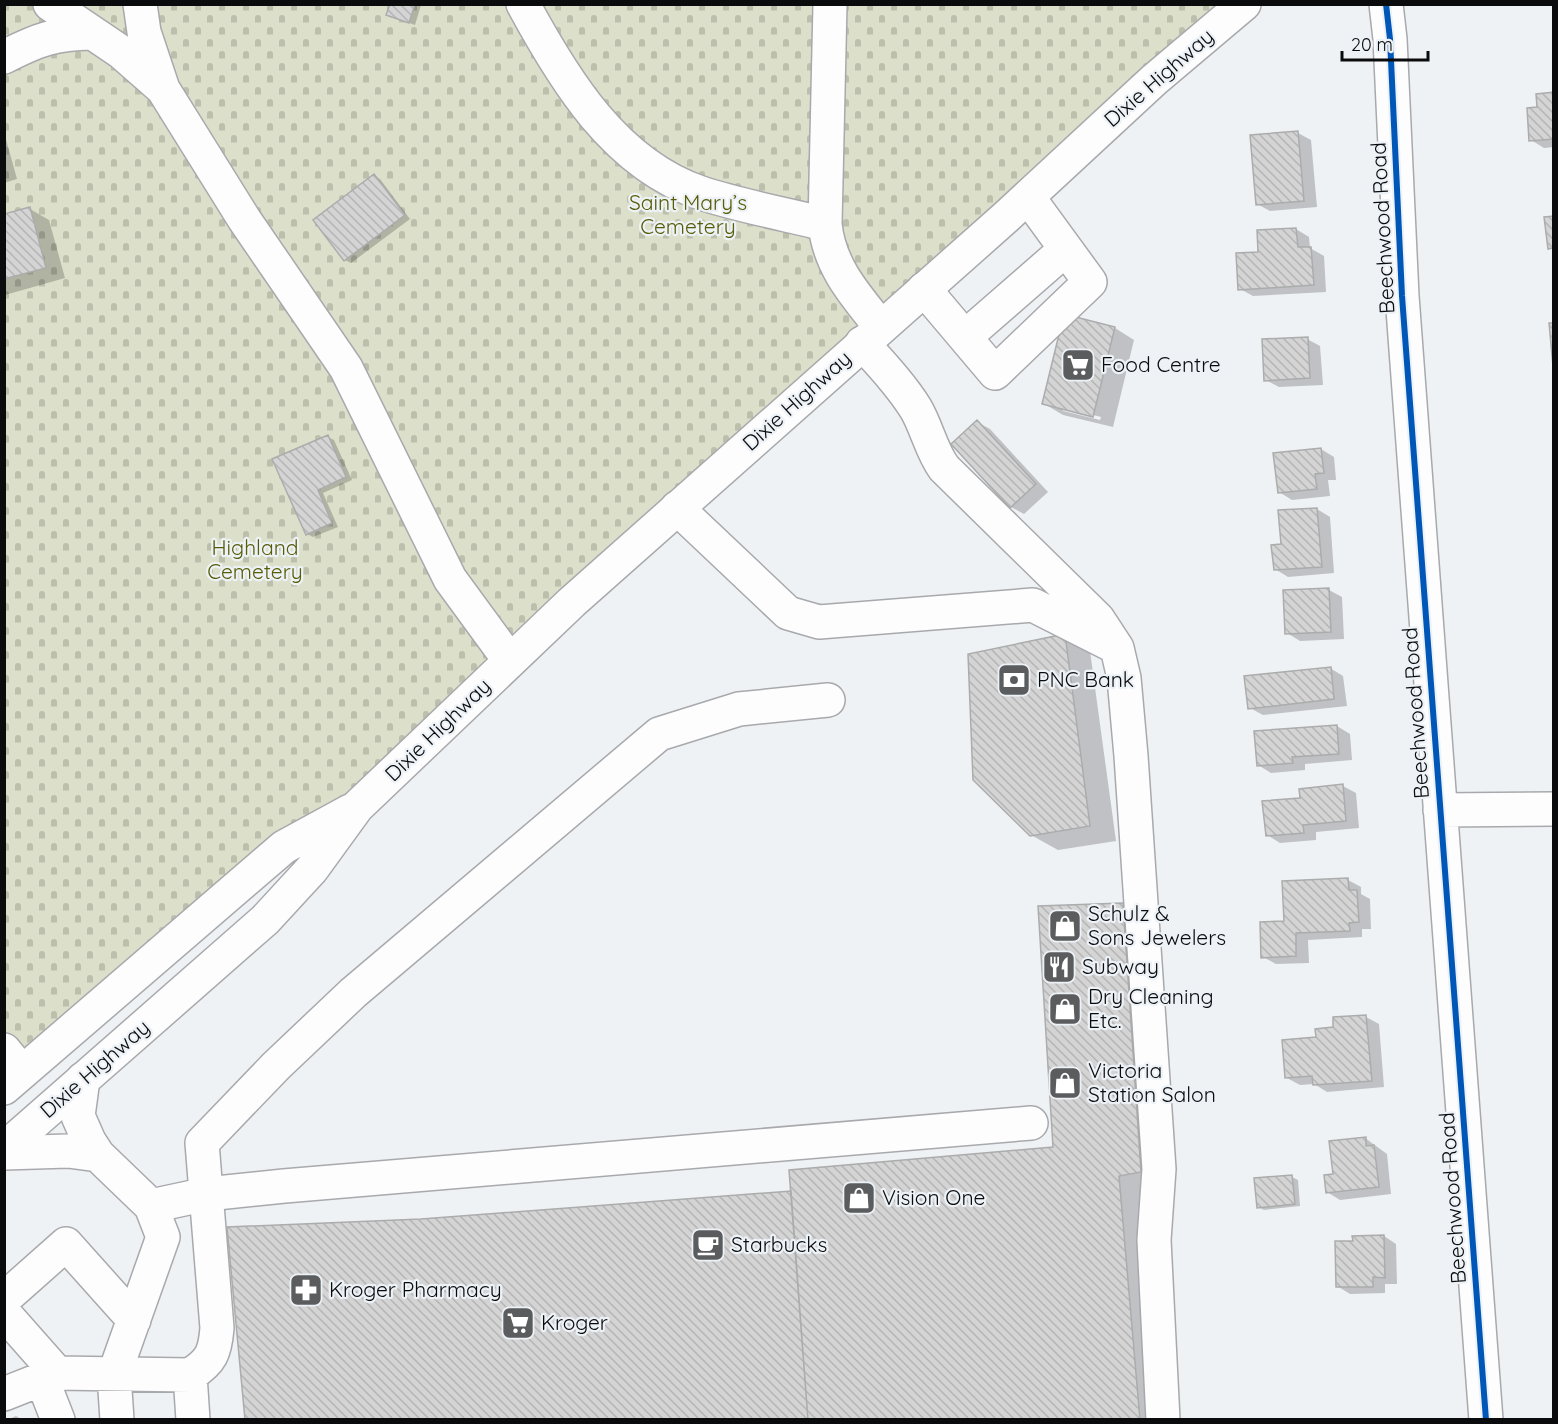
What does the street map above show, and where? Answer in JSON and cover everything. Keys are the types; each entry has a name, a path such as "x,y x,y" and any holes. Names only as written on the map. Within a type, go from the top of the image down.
{"main road":[{"path":"51,4 121,52 163,89"},
{"path":"140,4 144,32 163,89 244,219 345,368 450,579 510,661"},
{"path":"523,4 575,91 609,132 634,155 661,174 700,193 825,224"},
{"path":"830,4 825,224 827,243 872,335 917,411 936,456 945,468 1098,619 1117,648 1124,678 1131,756 1159,1169 1154,1240 1163,1419"},
{"name":"Dixie Highway","path":"4,1151 265,920 312,869 357,807 510,661 677,508 1028,197 1154,80 1244,4"},
{"name":"Beechwood Road","path":"1386,4 1390,39 1402,296 1486,1419"},
{"path":"4,57 35,41 59,34 92,33"},
{"path":"924,289 995,373 1090,282 1028,197"},
{"path":"965,337 1066,249"},
{"path":"677,508 788,613 819,622 1033,605 1117,648"},
{"path":"4,1394 49,1376 190,1375 203,1367 216,1350 217,1328 202,1143 276,1066 427,928 659,734 739,709 828,700"},
{"name":"Dixie Highway","path":"10,1070 284,847 357,807"},
{"path":"1440,810 1554,809"},
{"path":"83,1079 78,1116 98,1155 151,1206 163,1238 114,1375 117,1419"},
{"path":"151,1206 207,1194 1031,1123"},
{"path":"4,1151 68,1150 98,1155"},
{"path":"4,1299 66,1244 134,1320"},
{"path":"4,1313 49,1376 58,1419"},
{"path":"190,1375 193,1419"}],"green space":[{"name":"Highland Cemetery","path":"5,5 1244,5 572,602 5,1088"}],"building":[{"path":"390,4 415,4 409,23 386,15"},
{"path":"1554,92 1554,139 1529,141 1527,108 1537,107 1536,94"},
{"path":"1298,131 1304,201 1256,205 1250,135"},
{"path":"374,174 405,215 344,261 313,220"},
{"path":"30,207 46,268 4,279 4,214"},
{"path":"1554,216 1554,258 1553,248 1548,249 1544,217"},
{"path":"1296,228 1298,247 1311,247 1314,285 1238,290 1236,253 1258,252 1257,230"},
{"name":"Food Centre","path":"1064,314 1115,327 1093,417 1042,404"},
{"path":"1549,323 1554,323 1554,377"},
{"path":"1308,337 1310,378 1264,381 1262,339"},
{"path":"977,420 1036,484 1010,508 951,444"},
{"path":"328,435 346,477 318,490 332,523 306,535 272,459"},
{"path":"1321,448 1324,473 1315,474 1317,489 1278,493 1273,453"},
{"path":"1317,508 1322,567 1274,570 1271,545 1281,544 1278,510"},
{"path":"1329,588 1331,632 1285,634 1283,590"},
{"path":"1065,634 1090,826 1030,836 973,780 968,654"},
{"path":"1331,667 1334,699 1248,709 1244,676"},
{"path":"1337,725 1339,754 1292,757 1293,763 1257,766 1254,731"},
{"path":"1343,784 1346,821 1303,825 1304,833 1266,836 1262,801 1300,798 1299,789"},
{"path":"1348,878 1349,890 1357,890 1359,922 1349,923 1350,931 1296,933 1296,956 1261,958 1260,922 1284,921 1282,881"},
{"path":"1123,903 1141,1172 1119,1176 1140,1420 808,1420 789,1170 1053,1147 1038,906"},
{"path":"1366,1015 1372,1081 1313,1085 1312,1076 1285,1078 1282,1040 1316,1037 1315,1029 1333,1027 1333,1017"},
{"path":"1366,1137 1366,1146 1374,1145 1379,1187 1326,1193 1324,1175 1333,1174 1329,1141"},
{"path":"1292,1175 1295,1204 1257,1208 1254,1178"},
{"name":"Kroger","path":"791,1191 808,1420 245,1420 227,1227 421,1219"},
{"path":"1384,1235 1385,1278 1373,1277 1373,1287 1336,1287 1335,1241 1353,1241 1352,1236"}],"cycle path":[{"path":"1386,4 1390,39 1402,296 1486,1420"}],"place":[{"name":"Food Centre","path":"1078,365"},
{"name":"PNC Bank","path":"1014,680"},
{"name":"Schulz & Sons Jewelers","path":"1065,926"},
{"name":"Subway","path":"1059,967"},
{"name":"Dry Cleaning Etc.","path":"1065,1009"},
{"name":"Victoria Station Salon","path":"1065,1083"},
{"name":"Vision One","path":"859,1198"},
{"name":"Starbucks","path":"708,1245"},
{"name":"Kroger Pharmacy","path":"306,1290"},
{"name":"Kroger","path":"518,1323"}],"park label":[{"name":"Saint Mary’s Cemetery","path":"688,215"}]}
